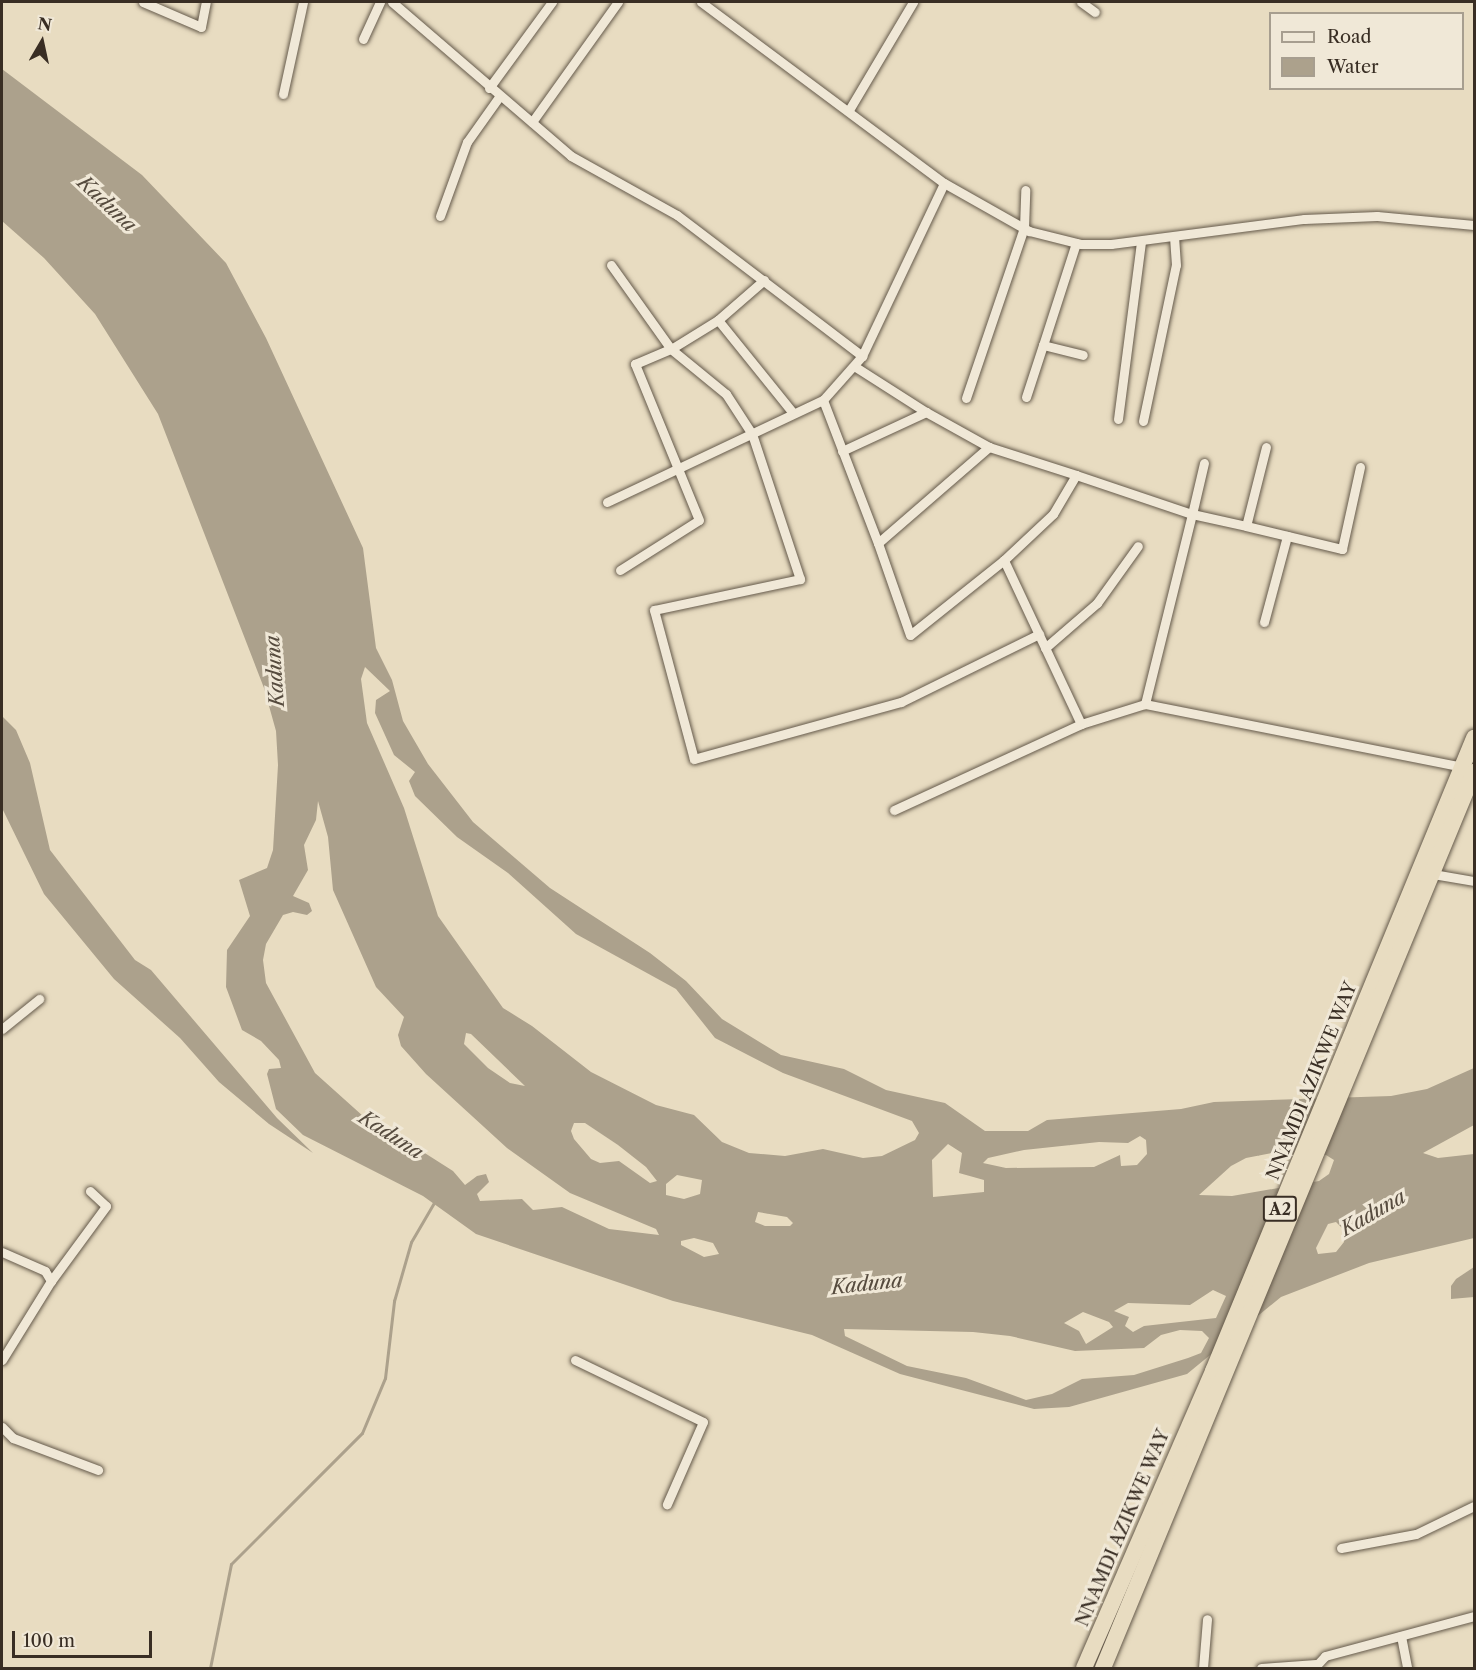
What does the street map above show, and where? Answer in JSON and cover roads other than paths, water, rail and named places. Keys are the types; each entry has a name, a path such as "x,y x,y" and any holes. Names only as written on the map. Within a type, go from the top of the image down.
{"highway":[{"name":"NNAMDI AZIKWE WAY","path":"1354,1050 1433,874 1468,770 1474,738"},
{"name":"NNAMDI AZIKWE WAY","path":"1103,1668 1220,1373 1468,770"},
{"name":"NNAMDI AZIKWE WAY","path":"1084,1668 1220,1373"}],"street":[{"path":"143,2 201,27 206,2"},
{"path":"283,94 303,2"},
{"path":"363,39 380,2"},
{"path":"392,2 499,97 572,156 677,215 861,356"},
{"path":"489,88 552,2"},
{"path":"532,122 618,2"},
{"path":"701,2 944,183 1024,228 1076,243 1142,242 1304,219 1377,216 1474,225"},
{"path":"1081,2 1095,12"},
{"path":"849,110 910,3"},
{"path":"440,216 467,142 499,97"},
{"path":"607,502 823,400 861,356 944,183"},
{"path":"966,398 1024,228 1025,190"},
{"path":"1143,421 1176,265 1174,238"},
{"path":"1118,419 1142,242"},
{"path":"1026,397 1076,243"},
{"path":"611,265 671,349 726,394 752,434 800,579 654,610 694,759 901,702 1038,634"},
{"path":"621,570 699,520 635,364 671,349 718,320 764,280"},
{"path":"718,320 793,413"},
{"path":"1043,345 1083,355"},
{"path":"854,366 926,412 989,447 1192,514 1342,549 1360,467"},
{"path":"823,400 878,543 910,635 1004,560 1053,514 1076,475"},
{"path":"842,451 926,412"},
{"path":"878,543 989,447"},
{"path":"1246,526 1266,447"},
{"path":"1145,704 1204,463"},
{"path":"1264,622 1287,536"},
{"path":"1045,648 1097,603 1138,546"},
{"path":"1004,560 1081,724"},
{"path":"894,810 1081,724 1145,704 1468,770"},
{"path":"1433,874 1474,880"},
{"path":"2,1029 39,999"},
{"path":"2,1360 51,1281 106,1206 90,1191"},
{"path":"2,1252 45,1271 51,1281"},
{"path":"575,1360 703,1422 667,1504"},
{"path":"2,1427 13,1438 98,1470"},
{"path":"1341,1548 1416,1534 1474,1506"},
{"path":"1261,1668 1315,1666 1325,1656 1474,1616"},
{"path":"1203,1668 1207,1619"},
{"path":"1401,1636 1407,1668"}],"water":[{"name":"Kaduna","path":"2,69 142,175 226,263 266,338 363,548 376,648 392,680 403,721 428,764 473,822 550,888 650,953 686,981 722,1019 781,1055 844,1069 886,1090 945,1103 985,1131 1028,1131 1047,1120 1181,1109 1214,1102 1391,1096 1427,1089 1474,1068 1474,1125 1423,1153 1438,1158 1474,1154 1474,1238 1369,1263 1281,1297 1187,1374 1069,1407 1034,1409 900,1374 812,1335 673,1301 476,1234 423,1196 303,1135 276,1109 267,1074 269,1069 281,1068 279,1060 261,1041 242,1030 226,987 227,950 250,916 239,880 267,868 273,850 278,765 276,731 264,688 158,414 95,314 44,258 2,221","holes":["365,667 390,691 376,700 375,713 394,755 415,772 409,781 415,796 457,837 508,873 576,934 676,989 715,1038 783,1073 912,1121 919,1133 915,1140 882,1156 863,1158 823,1149 785,1156 749,1153 722,1142 694,1115 656,1105 591,1072 532,1026 503,1008 438,916 404,808 367,723 361,679","318,801 328,837 333,890 376,987 404,1017 398,1035 401,1046 426,1074 507,1148 570,1193 656,1229 659,1235 609,1229 562,1207 533,1210 522,1199 480,1201 477,1194 489,1182 486,1174 477,1176 465,1185 453,1171 409,1143 383,1134 315,1073 266,983 263,960 266,944 283,915 293,912 307,915 312,911 309,903 293,896 308,870 304,845 316,820","466,1033 471,1034 525,1086 510,1083 488,1068 464,1044","574,1123 585,1123 618,1145 646,1167 657,1181 650,1183 619,1161 600,1163 591,1159 574,1139 571,1131","1140,1136 1146,1140 1147,1154 1137,1165 1121,1166 1120,1155 1094,1167 1006,1168 983,1163 988,1158 1024,1150 1099,1142 1128,1143","948,1144 962,1153 959,1173 984,1180 984,1192 933,1197 932,1160","1272,1153 1326,1155 1334,1160 1329,1174 1319,1181 1232,1196 1199,1195 1231,1166 1246,1158","677,1175 702,1180 700,1194 684,1199 666,1195 666,1184","758,1212 787,1217 793,1223 790,1226 765,1226 755,1222","1336,1222 1343,1229 1344,1242 1336,1252 1318,1254 1316,1248 1328,1224","694,1238 713,1243 719,1254 704,1257 681,1245 681,1241","1213,1290 1226,1296 1216,1318 1144,1326 1133,1332 1125,1326 1129,1317 1114,1311 1128,1303 1190,1305","1083,1312 1109,1322 1113,1327 1086,1344 1079,1331 1064,1323","844,1329 973,1332 1010,1336 1075,1351 1144,1348 1161,1335 1180,1330 1202,1331 1209,1338 1201,1353 1188,1358 1134,1375 1082,1379 1052,1394 1026,1400 966,1378 907,1366 845,1336"]},
{"path":"2,716 16,730 30,763 50,850 135,960 151,970 277,1118 313,1153 269,1124 219,1082 180,1038 114,979 44,894 2,808"},
{"path":"1474,1267 1474,1297 1451,1299 1451,1286 1456,1279"}],"waterway":[{"path":"210,1668 231,1564 362,1433 385,1378 394,1301 411,1242 435,1201"}]}
